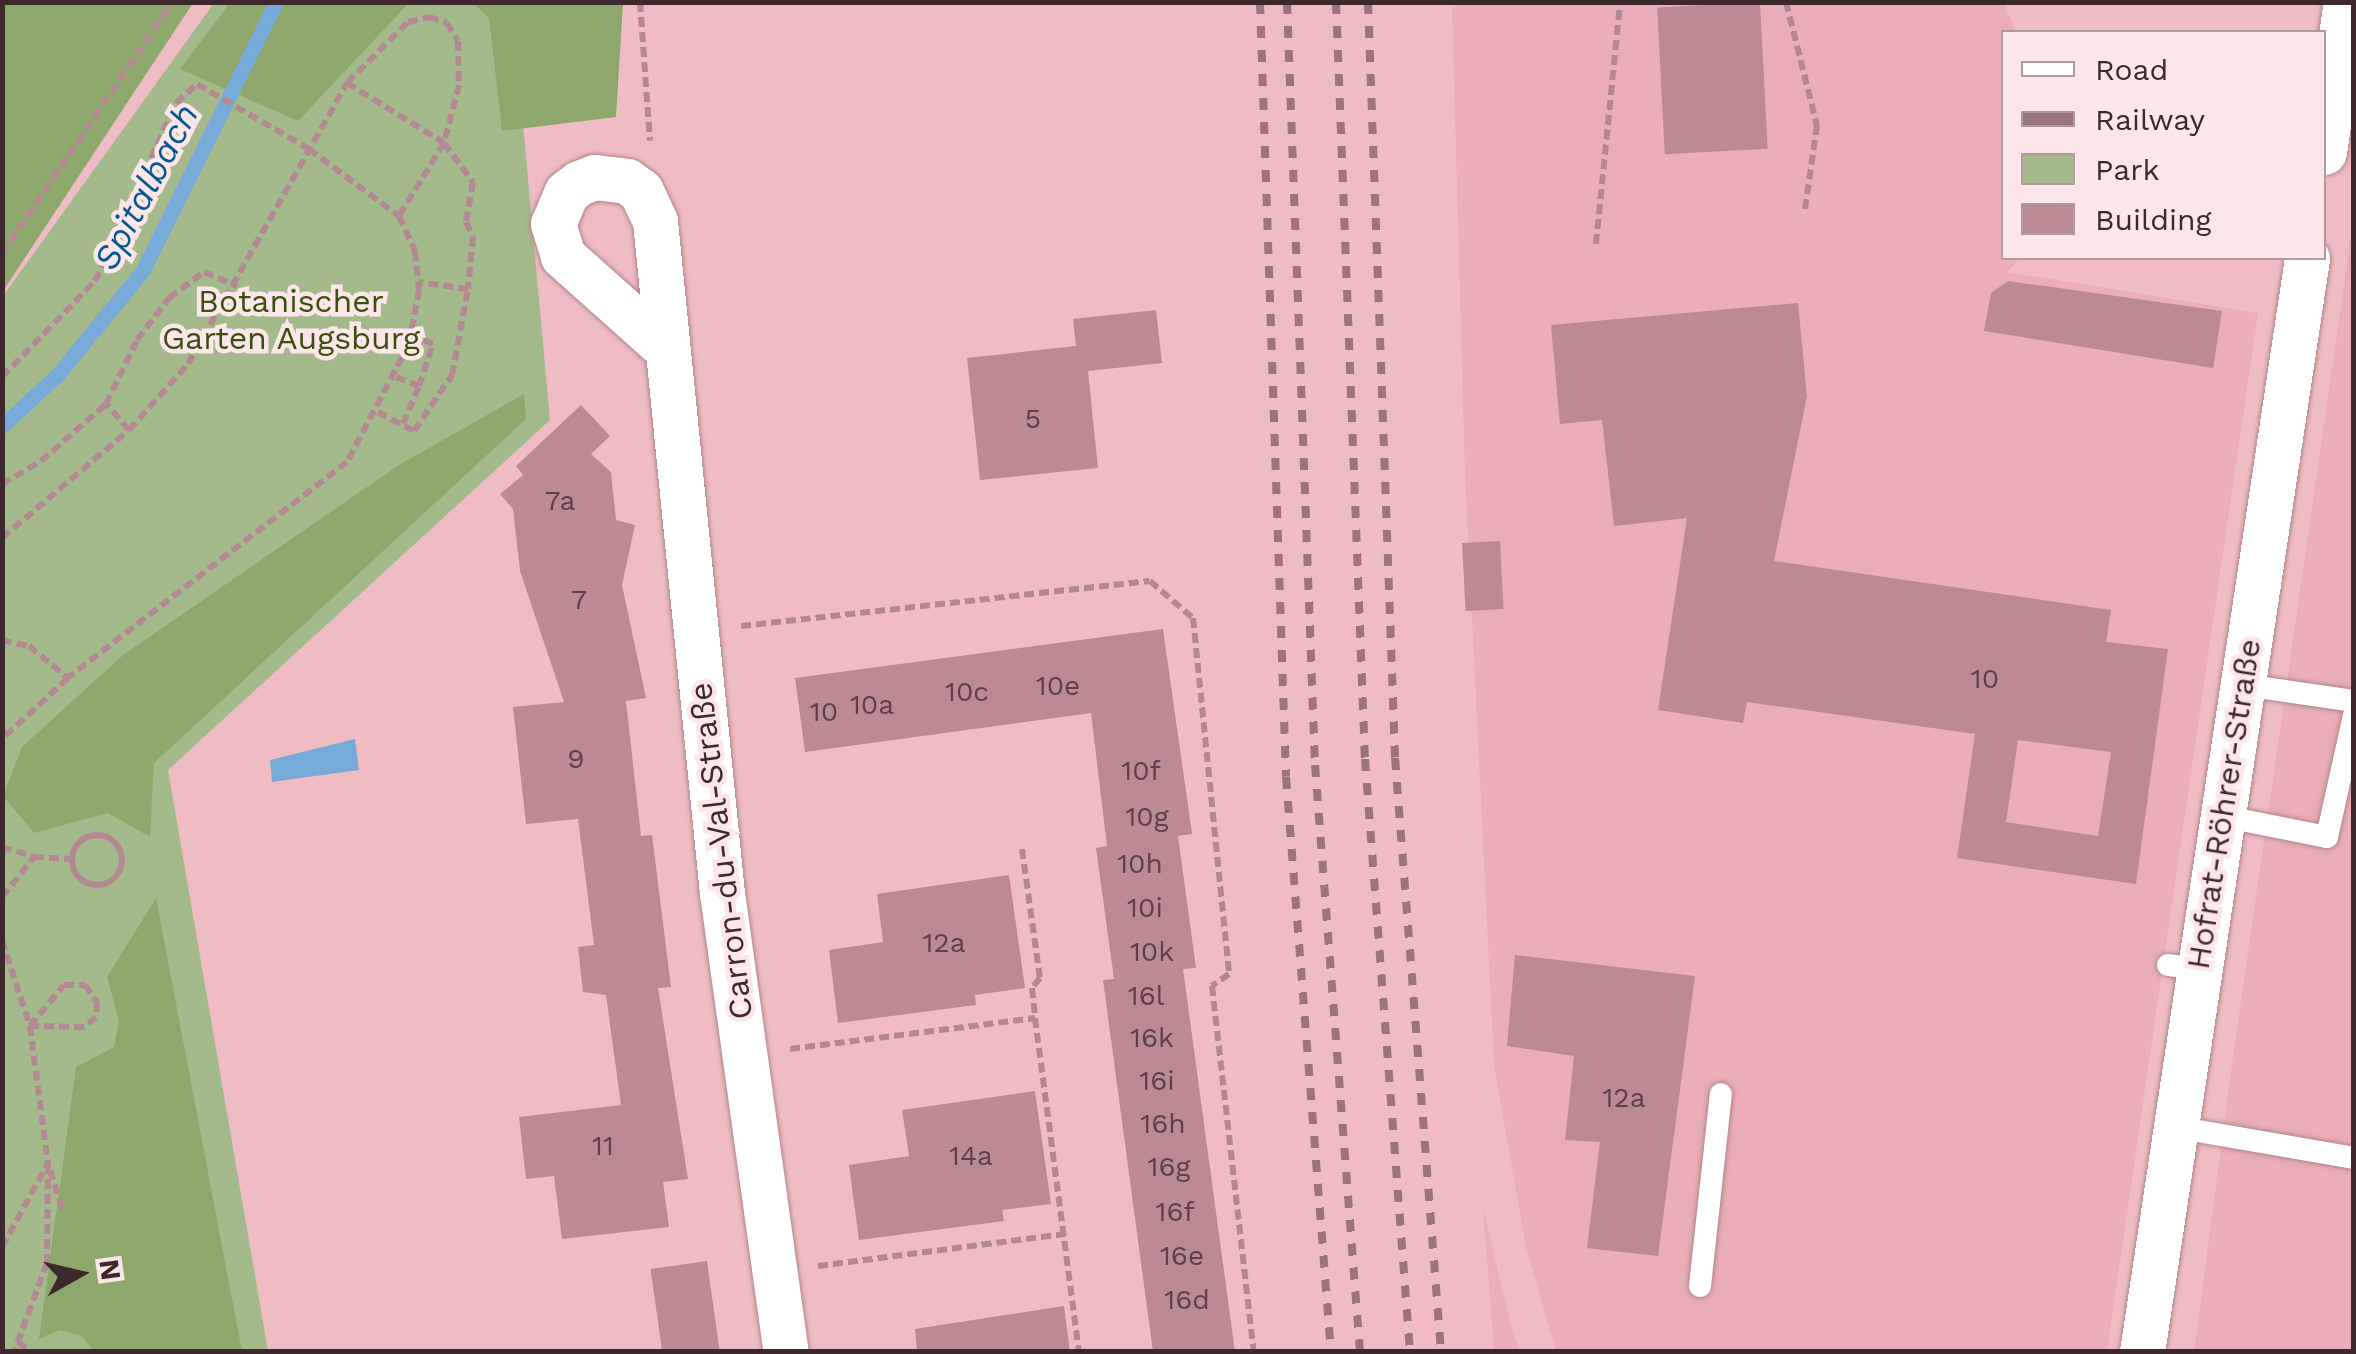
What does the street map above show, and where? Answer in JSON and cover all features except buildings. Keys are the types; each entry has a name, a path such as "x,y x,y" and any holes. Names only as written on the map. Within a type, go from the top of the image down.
{"street":[{"path":"2334,146 2346,2"},
{"path":"655,221 641,191 611,176 594,177 566,193 554,224 563,256 666,349"},
{"name":"Carron-du-Val-Straße","path":"655,221 695,632 786,1352"},
{"name":"Hofrat-Röhrer-Straße","path":"2142,1352 2175,1127 2184,967 2222,816 2307,260"}],"lane":[{"path":"2244,685 2354,702"},
{"path":"2222,816 2327,837 2354,715"},
{"path":"1700,1286 1721,1094"},
{"path":"2175,1127 2354,1158"}],"path":[{"path":"2,254 172,2"},
{"path":"640,2 655,221"},
{"path":"1596,244 1620,2"},
{"path":"1786,2 1817,125 1805,209"},
{"path":"2,538 129,430 188,364 237,286 347,83 408,22 429,18 447,23 458,42 459,85 444,143 399,216"},
{"path":"347,83 444,143 473,182 466,222 473,237 468,289 452,375 414,431 378,412"},
{"path":"2,377 96,282 176,103 197,84 309,148 399,216 414,252 418,282 410,335 395,377 378,412 326,484 68,678 2,739"},
{"path":"2,484 41,461 106,404 137,340 169,298 204,272 237,286"},
{"path":"418,282 468,289"},
{"path":"402,424 434,344 410,335"},
{"path":"395,377 420,386"},
{"path":"106,404 129,430"},
{"path":"695,632 1150,581 1192,618 1230,974 1212,986 1254,1352"},
{"path":"2,640 29,646 68,678"},
{"path":"100,835 119,848 121,864 107,882 91,884 78,875 72,858 84,838 100,835"},
{"path":"2,846 34,857 72,858"},
{"path":"1022,849 1040,978 1032,988 1035,1018 1079,1352"},
{"path":"2,897 34,857"},
{"path":"2,940 30,1026 48,1164 47,1263 14,1352"},
{"path":"64,985 85,985 97,1002 96,1017 84,1027 30,1026 64,985"},
{"path":"746,1055 1035,1018"},
{"path":"48,1164 63,1211"},
{"path":"2,1247 48,1164"},
{"path":"774,1272 1065,1234"},
{"path":"18,1342 32,1352"}],"shaded area":[{"path":"1460,2 2004,3 2015,30 2001,30 2001,260 2018,260 2007,272 2258,313 2107,1351 1556,1351 1526,1248 1494,1065 1465,477 1452,9"},
{"path":"2353,222 2353,1351 2194,1352 2233,1057"},
{"path":"1483,1208 1510,1321 1519,1351 1494,1351"}],"green space":[{"path":"230,2 409,3 298,121 180,69"},
{"path":"2,3 193,3 3,291"},
{"name":"Botanischer Garten Augsburg","path":"214,3 512,3 550,420 168,770 268,1351 3,1351 3,296"},
{"path":"473,3 623,3 616,117 502,131 489,18"},
{"path":"524,394 526,419 154,763 150,837 108,813 34,833 3,796 22,747 123,655 399,465"},
{"path":"156,898 242,1351 94,1351 82,1336 60,1330 39,1339 76,1067 114,1047 119,1021 107,977"}],"water":[{"path":"355,739 359,770 272,782 270,760"}],"waterway":[{"name":"Spitalbach","path":"2,426 59,373 143,270 276,2"}],"railway":[{"path":"1260,2 1286,777 1331,1352"},
{"path":"1287,2 1315,765 1360,1352"},
{"path":"1336,2 1365,759 1410,1352"},
{"path":"1368,2 1395,758 1441,1352"}]}
